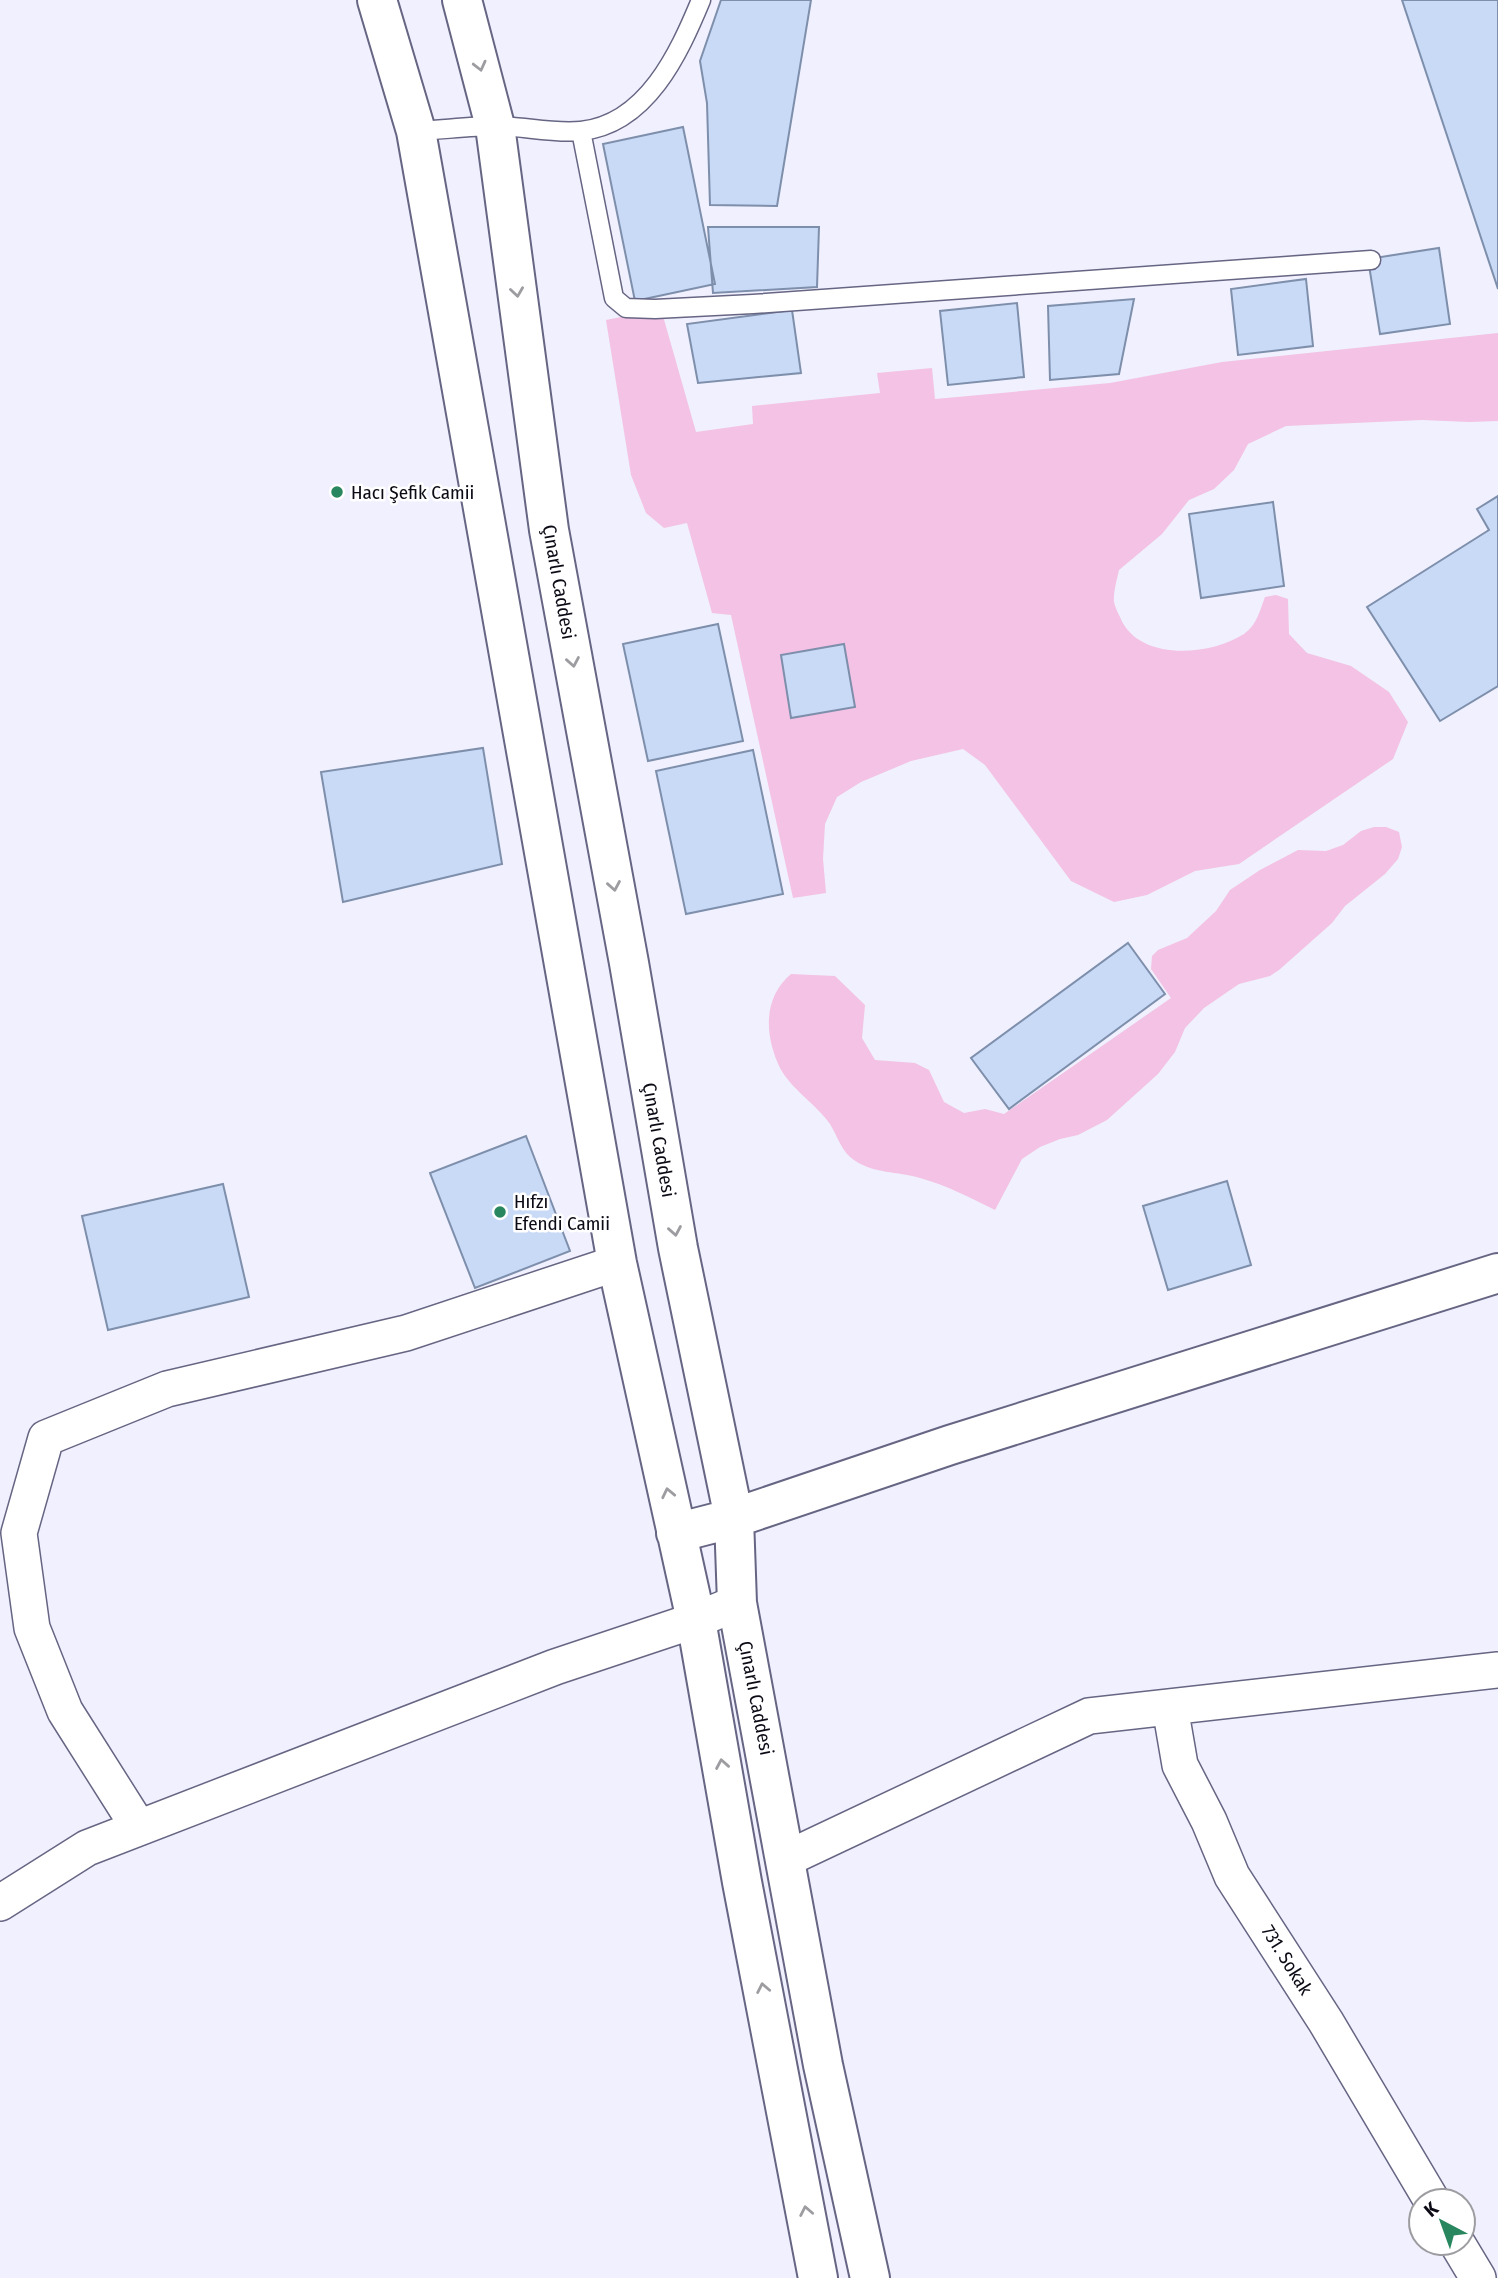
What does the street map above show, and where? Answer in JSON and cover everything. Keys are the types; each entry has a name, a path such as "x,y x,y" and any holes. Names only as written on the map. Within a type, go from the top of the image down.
{"street":[{"path":"377,0 416,131 617,1263 696,1620 742,1882 818,2278"},
{"name":"Çınarlı Caddesi","path":"462,0 495,126 549,530 678,1248 734,1518 737,1603 823,2065 870,2278"},
{"path":"139,1828 65,1711 32,1628 19,1533 46,1438 167,1389 406,1333 617,1263"},
{"path":"676,1533 734,1518 950,1445 1498,1273"},
{"path":"0,1903 87,1848 555,1667 696,1620 737,1603"},
{"path":"786,1859 1089,1716 1498,1670"},
{"name":"731. Sokak","path":"1170,1707 1180,1765 1209,1821 1232,1876 1320,2012 1424,2187"},
{"path":"1465,2257 1478,2278"}],"lane":[{"path":"416,131 495,126 581,131 609,123 629,111 653,89 681,47 701,0"},
{"path":"581,131 614,298 625,308 753,304 849,295 1371,260"}],"shaded area":[{"path":"661,309 696,432 753,424 752,406 880,393 877,373 932,368 935,399 1110,383 1222,362 1498,333 1498,421 1422,420 1286,426 1248,444 1234,470 1214,489 1189,500 1162,534 1119,570 1115,586 1115,606 1129,632 1142,642 1176,651 1213,647 1230,641 1244,634 1252,626 1265,597 1276,595 1288,599 1289,634 1307,653 1351,666 1389,692 1408,722 1393,759 1239,864 1195,871 1147,895 1114,902 1071,881 985,765 963,749 911,761 861,782 837,797 825,824 823,859 826,893 793,898 731,615 712,613 687,523 664,528 646,513 631,475 606,320"},
{"path":"1386,827 1399,832 1402,847 1398,859 1385,874 1345,906 1332,923 1279,970 1270,976 1239,984 1204,1008 1185,1028 1175,1052 1158,1074 1107,1120 1078,1135 1040,1147 1022,1159 995,1210 939,1184 870,1168 854,1160 843,1148 830,1124 785,1076 775,1056 769,1018 775,995 782,984 791,974 835,976 865,1005 862,1038 875,1060 915,1063 929,1070 944,1102 964,1113 985,1109 1004,1114 1171,998 1151,969 1152,956 1158,950 1187,938 1216,911 1230,890 1298,850 1326,851 1343,845 1361,831"}],"building":[{"path":"721,0 811,0 777,206 710,205 707,103 700,61"},
{"path":"1402,0 1498,0 1498,289"},
{"path":"683,127 715,284 635,301 603,144"},
{"path":"708,227 819,227 817,287 713,293"},
{"path":"1439,248 1450,324 1380,334 1368,259"},
{"path":"1306,279 1313,346 1238,355 1231,289"},
{"path":"1134,299 1119,374 1050,380 1048,306"},
{"path":"1017,303 1024,377 948,385 940,311"},
{"path":"792,310 801,373 698,383 687,324"},
{"path":"1498,496 1498,686 1440,721 1367,607 1489,530 1477,509"},
{"path":"1273,502 1284,586 1201,598 1189,514"},
{"path":"718,624 743,741 648,761 623,644"},
{"path":"844,644 855,707 791,718 781,655"},
{"path":"483,748 502,864 343,902 321,772"},
{"path":"753,750 783,894 686,914 656,771"},
{"path":"1128,943 1165,994 1009,1109 971,1058"},
{"name":"Hıfzı Efendi Camii","path":"526,1136 570,1251 475,1288 430,1173"},
{"path":"1227,1181 1251,1265 1168,1290 1143,1206"},
{"path":"223,1184 249,1297 108,1330 82,1216"}],"place":[{"name":"Hacı Şefik Camii","path":"337,492"},
{"name":"Hıfzı Efendi Camii","path":"500,1212"}]}
